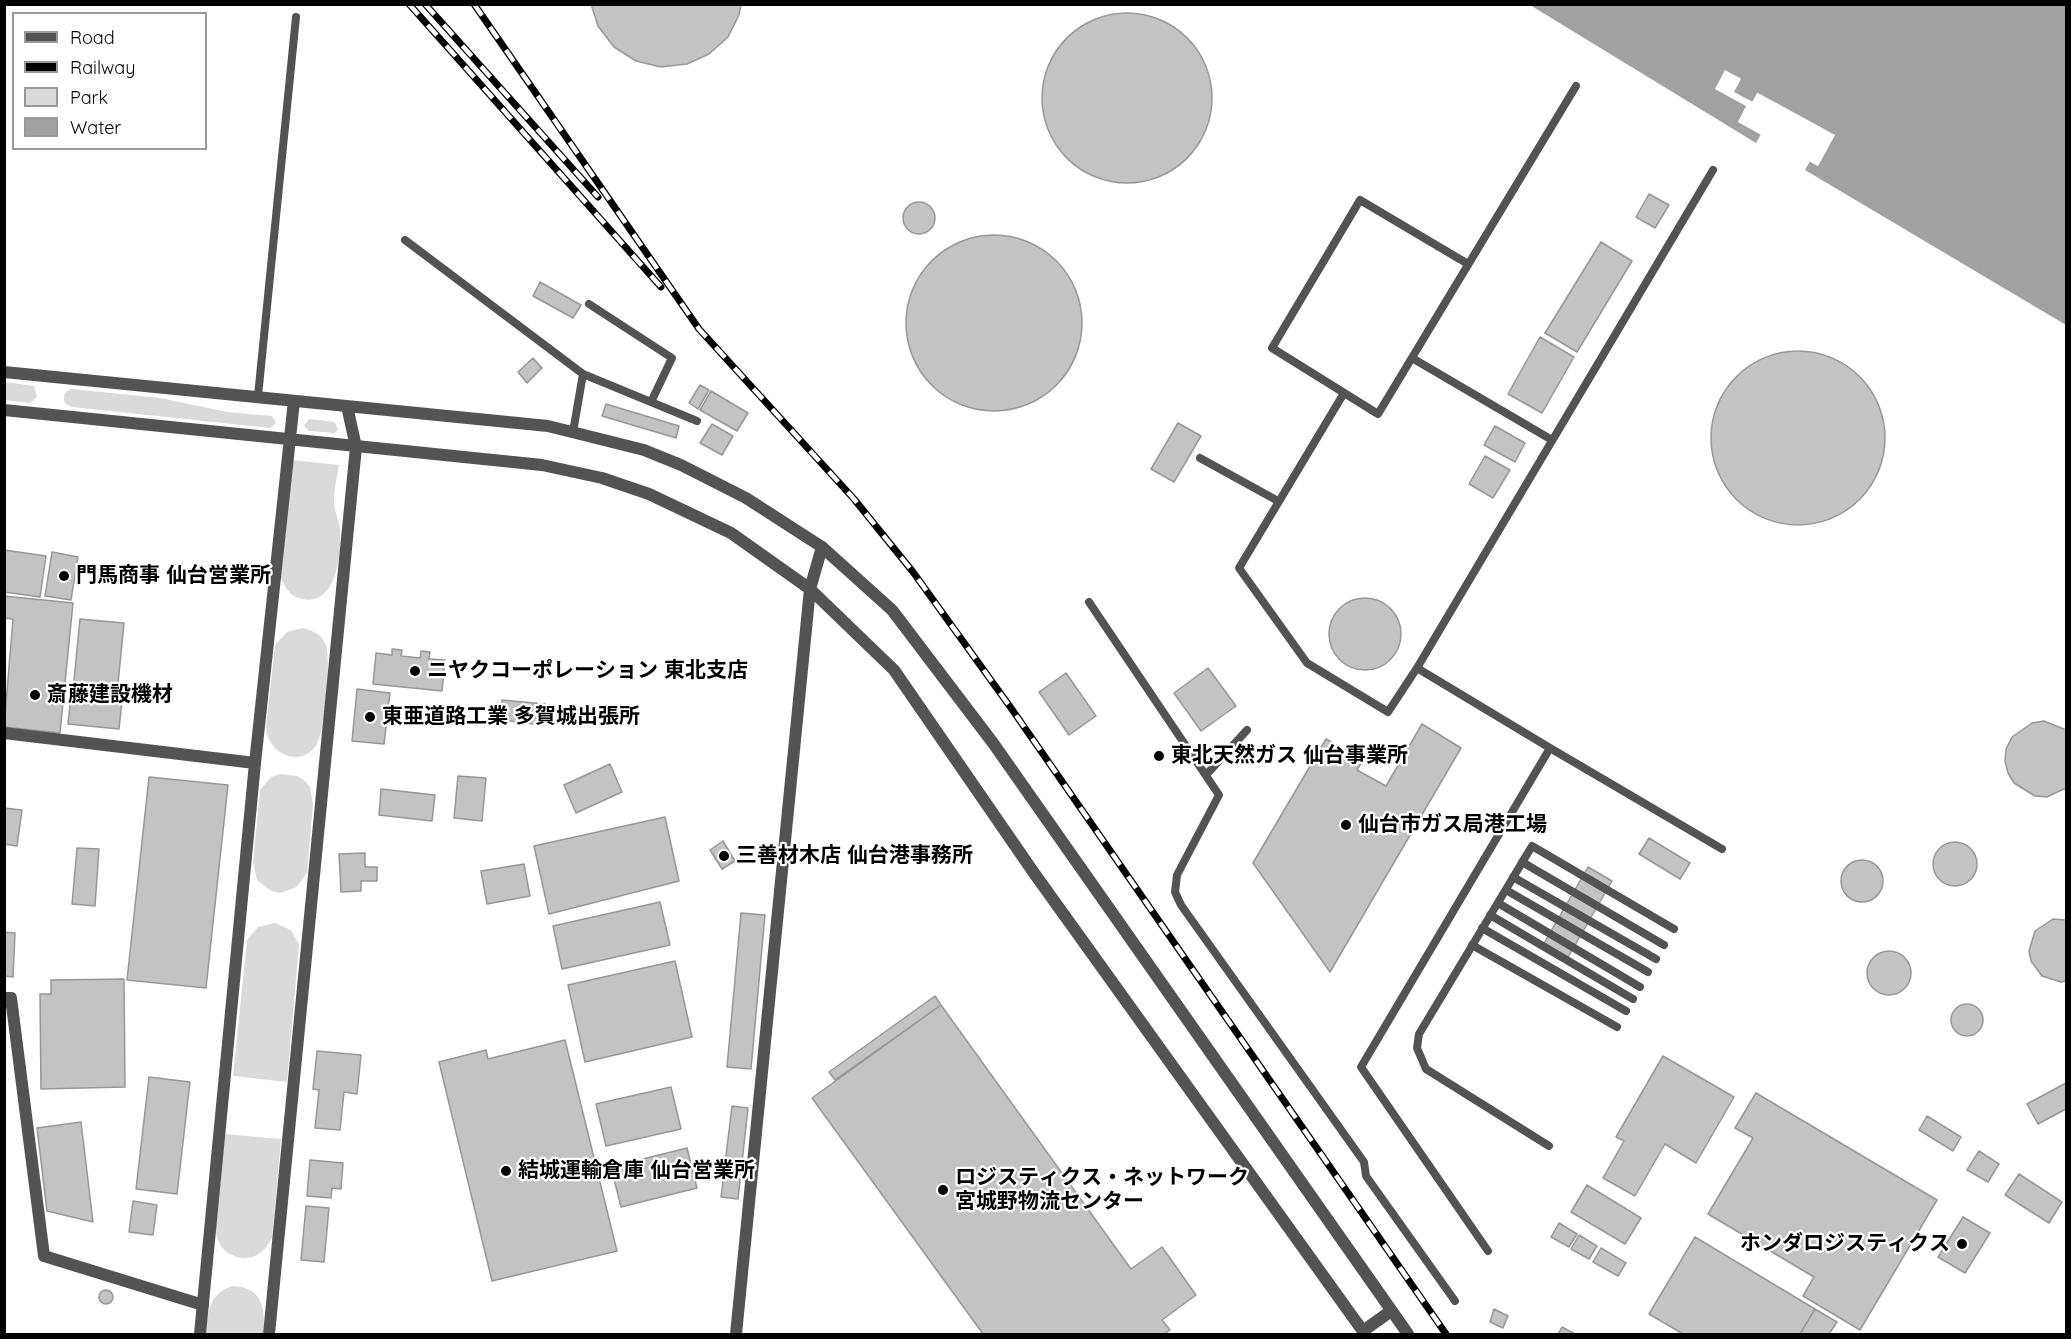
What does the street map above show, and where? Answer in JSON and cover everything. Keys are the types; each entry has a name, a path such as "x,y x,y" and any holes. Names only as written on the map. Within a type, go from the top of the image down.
{"street":[{"path":"4,372 548,426 644,450 681,465 746,498 822,547 892,610 993,743 1408,1335"},
{"path":"200,1335 255,763 294,401"},
{"path":"269,1335 356,447 347,406"},
{"path":"4,410 542,465 602,478 649,494 731,533 810,589 894,670 1034,873 1364,1333 1391,1311"},
{"path":"736,1335 810,589 822,547"},
{"path":"4,734 255,763"},
{"path":"4,998 11,998 44,1256 203,1305"}],"lane":[{"path":"258,396 296,17"},
{"path":"1468,264 1360,200 1272,348 1378,414 1576,86"},
{"path":"1344,393 1239,568 1307,663 1388,712 1417,668 1713,170"},
{"path":"405,240 583,374 697,421"},
{"path":"589,304 672,358 651,402"},
{"path":"1412,358 1552,440"},
{"path":"573,432 583,374"},
{"path":"1200,458 1278,501"},
{"path":"1089,602 1219,795 1177,875 1175,892 1180,905 1364,1162 1366,1176 1455,1301"},
{"path":"1417,668 1722,849"},
{"path":"1206,775 1247,730"},
{"path":"1488,1251 1361,1067 1550,748"},
{"path":"1549,1146 1426,1069 1417,1048 1419,1034 1532,846 1674,929"},
{"path":"1522,862 1664,945"},
{"path":"1513,877 1656,958"},
{"path":"1506,890 1648,972"},
{"path":"1498,903 1640,987"},
{"path":"1490,915 1633,999"},
{"path":"1482,928 1626,1011"},
{"path":"1472,945 1617,1027"}],"green space":[{"path":"5,382 34,386 37,397 30,403 5,400"},
{"path":"72,389 160,398 227,412 272,416 276,423 270,428 72,407 65,403 64,396"},
{"path":"309,419 335,422 338,430 334,433 309,431 304,426"},
{"path":"292,460 339,465 334,502 340,530 338,565 329,588 321,596 311,600 299,598 290,593 281,578"},
{"path":"303,628 316,633 325,643 328,662 327,694 323,725 317,744 310,752 294,757 278,751 268,736 266,727 275,645 287,632"},
{"path":"280,774 297,776 304,780 310,787 313,804 307,873 297,887 280,893 271,891 257,880 253,862 260,790 271,777"},
{"path":"275,923 291,930 299,945 287,1082 233,1076 247,940 258,927"},
{"path":"225,1134 281,1139 272,1238 260,1253 253,1257 243,1258 228,1253 218,1240 216,1219"},
{"path":"232,1286 250,1290 260,1301 264,1316 263,1334 206,1334 209,1312 214,1299 224,1289"}],"water":[{"path":"1530,5 2066,5 2066,325 1805,170 1810,161 1818,166 1834,135 1757,93 1753,102 1733,92 1740,78 1725,71 1716,89 1747,106 1738,122 1761,134 1756,143"}],"pier":[{"path":"1725,70 1741,79 1734,92 1752,102 1758,93 1835,135 1818,166 1807,160 1810,158 1817,162 1831,137 1759,97 1754,105 1749,104 1742,121 1762,132 1763,136 1738,122 1746,106 1715,89","holes":["1726,74 1736,80 1731,94 1719,87"]}],"building":[{"path":"591,4 741,4 739,15 728,37 709,54 687,64 661,67 636,61 614,47 598,26"},
{"path":"1127,13 1144,14 1160,19 1187,38 1206,65 1211,81 1211,115 1206,131 1187,158 1160,177 1144,182 1127,183 1110,182 1094,177 1067,158 1048,131 1043,115 1042,98 1043,81 1048,65 1067,38 1094,19 1110,14"},
{"path":"1649,194 1669,205 1655,228 1636,217"},
{"path":"919,202 931,206 935,218 931,230 919,234 907,230 903,218 907,206"},
{"path":"994,235 1028,242 1043,250 1056,261 1067,274 1075,289 1082,323 1075,357 1067,372 1056,385 1043,396 1028,404 994,411 960,404 945,396 932,385 921,372 913,357 906,323 913,289 921,274 932,261 945,250 960,242"},
{"path":"1601,242 1632,261 1577,352 1545,333"},
{"path":"540,282 581,305 573,318 533,296"},
{"path":"1540,337 1574,357 1542,413 1508,394"},
{"path":"1798,351 1831,358 1860,376 1878,405 1885,438 1878,471 1860,500 1831,518 1798,525 1765,518 1736,500 1718,471 1711,438 1718,405 1736,376 1765,358"},
{"path":"533,358 542,368 527,383 518,372"},
{"path":"700,385 709,390 698,409 689,403"},
{"path":"711,391 748,413 737,431 700,410"},
{"path":"606,404 679,426 676,438 602,416"},
{"path":"1178,423 1201,436 1174,482 1151,469"},
{"path":"712,424 733,436 722,455 700,443"},
{"path":"1495,426 1525,443 1515,462 1484,445"},
{"path":"1485,456 1510,470 1493,498 1469,484"},
{"path":"4,550 46,556 40,597 4,592"},
{"path":"52,552 78,557 71,600 45,596"},
{"path":"4,596 73,603 60,733 4,727 13,619 4,618"},
{"path":"1372,598 1391,608 1399,620 1401,634 1399,648 1391,660 1379,668 1358,670 1339,660 1331,648 1329,627 1339,608 1351,600"},
{"path":"80,619 124,623 117,694 73,690"},
{"path":"392,649 402,650 401,656 420,658 421,651 430,652 429,659 445,660 442,691 373,684 376,653 392,655"},
{"path":"1208,668 1236,706 1201,731 1174,693"},
{"path":"1066,673 1096,716 1069,735 1039,692"},
{"path":"357,689 390,693 384,744 352,741"},
{"path":"71,695 122,700 119,729 68,724"},
{"path":"502,700 545,704 543,725 500,720"},
{"path":"2044,721 2066,730 2066,788 2047,797 2035,796 2014,783 2005,761 2006,749 2012,737 2032,723"},
{"name":"仙台市ガス局港工場","path":"1422,724 1461,748 1330,972 1253,863 1326,739 1363,760 1357,770 1386,786"},
{"path":"610,764 622,792 576,813 564,785"},
{"path":"458,776 486,778 482,821 454,818"},
{"path":"149,777 228,785 206,988 127,980"},
{"path":"381,789 435,795 432,821 379,815"},
{"path":"4,808 22,810 17,846 4,844"},
{"path":"665,817 679,881 549,914 534,846"},
{"path":"1649,838 1690,863 1680,879 1639,854"},
{"path":"723,841 735,861 722,869 710,850"},
{"path":"1955,842 1964,843 1971,848 1976,855 1976,873 1971,880 1964,885 1955,886 1946,885 1939,880 1934,873 1933,864 1934,855 1939,848 1946,843"},
{"path":"77,848 99,849 95,906 72,904"},
{"path":"365,853 365,867 377,867 377,881 361,881 361,891 341,892 339,854"},
{"path":"1862,860 1877,866 1883,881 1877,896 1862,902 1847,896 1841,881 1847,866"},
{"path":"524,864 530,896 487,904 481,871"},
{"path":"1588,867 1612,881 1567,959 1543,945"},
{"path":"660,902 670,945 562,969 553,926"},
{"path":"741,913 765,915 751,1069 727,1067"},
{"path":"2053,919 2066,920 2066,981 2061,982 2042,976 2031,961 2029,951 2035,931"},
{"path":"4,932 15,933 13,977 4,976"},
{"path":"1889,951 1904,958 1911,973 1904,988 1889,995 1874,988 1867,973 1874,958"},
{"path":"675,961 692,1037 585,1062 568,985"},
{"path":"124,979 125,1087 41,1089 40,994 51,994 51,980"},
{"path":"935,996 941,1005 835,1080 829,1072"},
{"path":"1967,1004 1979,1008 1983,1020 1979,1032 1967,1036 1955,1032 1951,1020 1955,1008"},
{"path":"941,1005 1131,1269 1162,1247 1196,1295 1162,1320 1170,1330 1164,1334 983,1334 812,1098"},
{"path":"565,1040 617,1251 492,1281 439,1062 486,1050 488,1059"},
{"path":"317,1051 361,1055 357,1094 344,1092 340,1130 315,1128 319,1090 313,1089"},
{"path":"1663,1056 1734,1097 1696,1163 1665,1144 1635,1196 1603,1178 1624,1141 1616,1137"},
{"path":"149,1077 190,1082 177,1194 136,1189"},
{"path":"2066,1083 2066,1109 2038,1124 2027,1104"},
{"path":"671,1087 681,1129 606,1146 596,1104"},
{"path":"1756,1093 1937,1200 1860,1330 1803,1296 1814,1277 1708,1214 1753,1138 1735,1128"},
{"path":"732,1106 748,1108 738,1199 721,1197"},
{"path":"1927,1116 1961,1137 1953,1151 1919,1130"},
{"path":"81,1122 93,1222 47,1211 37,1128"},
{"path":"687,1148 697,1188 621,1207 611,1167"},
{"path":"1979,1151 1999,1164 1988,1182 1967,1170"},
{"path":"310,1160 343,1163 341,1189 332,1188 331,1198 307,1196"},
{"path":"2019,1174 2062,1202 2049,1223 2005,1195"},
{"path":"1587,1185 1641,1218 1625,1244 1571,1212"},
{"path":"133,1201 157,1205 153,1235 129,1232"},
{"path":"306,1206 329,1208 324,1262 301,1260"},
{"path":"1963,1217 1990,1233 1965,1273 1938,1257"},
{"path":"1559,1223 1577,1234 1569,1247 1551,1237"},
{"path":"1579,1235 1597,1246 1589,1259 1571,1249"},
{"path":"1695,1237 1815,1309 1800,1334 1683,1334 1649,1314"},
{"path":"1601,1248 1626,1263 1618,1276 1593,1262"},
{"path":"106,1290 111,1292 113,1297 111,1302 106,1304 101,1302 99,1297 101,1292"},
{"path":"1494,1309 1508,1316 1503,1328 1490,1322"},
{"path":"1815,1309 1837,1322 1829,1334 1800,1334"},
{"path":"1562,1327 1575,1334 1558,1334"}],"railway":[{"path":"409,4 661,287"},
{"path":"425,4 598,197"},
{"path":"474,4 699,329 854,499 913,572 1011,708 1446,1334"}],"place":[{"name":"門馬商事 仙台営業所","path":"64,576"},
{"name":"ニヤクコーポレーション 東北支店","path":"415,671"},
{"name":"斎藤建設機材","path":"35,695"},
{"name":"東亜道路工業 多賀城出張所","path":"370,717"},
{"name":"東北天然ガス 仙台事業所","path":"1159,756"},
{"name":"仙台市ガス局港工場","path":"1346,825"},
{"name":"三善材木店 仙台港事務所","path":"724,856"},
{"name":"結城運輸倉庫 仙台営業所","path":"506,1171"},
{"name":"ロジスティクス・ネットワーク 宮城野物流センター","path":"943,1190"},
{"name":"ホンダロジスティクス","path":"1962,1244"}]}
